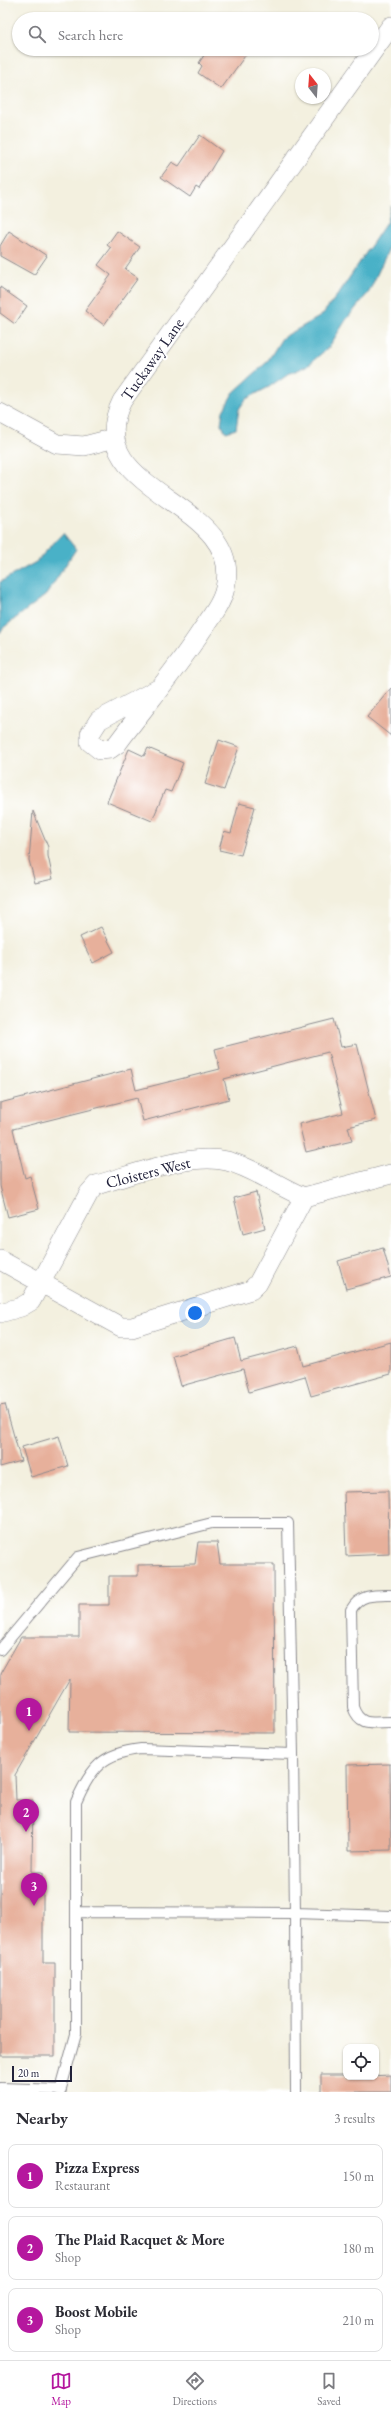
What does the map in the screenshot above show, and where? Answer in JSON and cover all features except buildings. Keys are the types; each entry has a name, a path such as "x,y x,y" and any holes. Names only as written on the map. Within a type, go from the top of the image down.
{"street":[{"name":"Tuckaway Lane","path":"379,43 391,26"},
{"name":"Tuckaway Lane","path":"158,689 216,610 225,589 228,571 224,553 214,536 204,525 141,479 120,454 115,438 115,419 122,401 369,56"},
{"path":"0,413 56,444 84,446 115,438"},
{"name":"Cloisters West","path":"0,1313 21,1307 31,1300 89,1193 96,1185 188,1160 206,1158 228,1161 304,1198"},
{"path":"0,1260 121,1328 132,1327 246,1293 258,1283 304,1198 391,1174"}],"lane":[{"path":"0,1650 78,1557 212,1523 288,1523 293,1754 296,2092"},
{"path":"391,1595 367,1596 356,1601 351,1610 353,1707 356,1717 363,1722 391,1722"},
{"path":"0,2088 60,2091 76,2034 76,1802 88,1775 106,1759 125,1751 141,1749 293,1754"},
{"path":"76,1912 295,1913 391,1916"}],"water":[{"path":"391,206 391,244 369,292 346,320 329,347 307,366 286,375 269,387 246,399 239,409 236,429 226,432 221,424 223,411 233,393 267,362 282,338 321,316 339,293 386,223"},
{"path":"63,533 76,549 46,595 3,628 0,633 0,582 36,562"}],"place":[{"name":"Pizza Express","path":"29,1731"},
{"name":"The Plaid Racquet & More","path":"26,1832"},
{"name":"Boost Mobile","path":"34,1906"}]}
